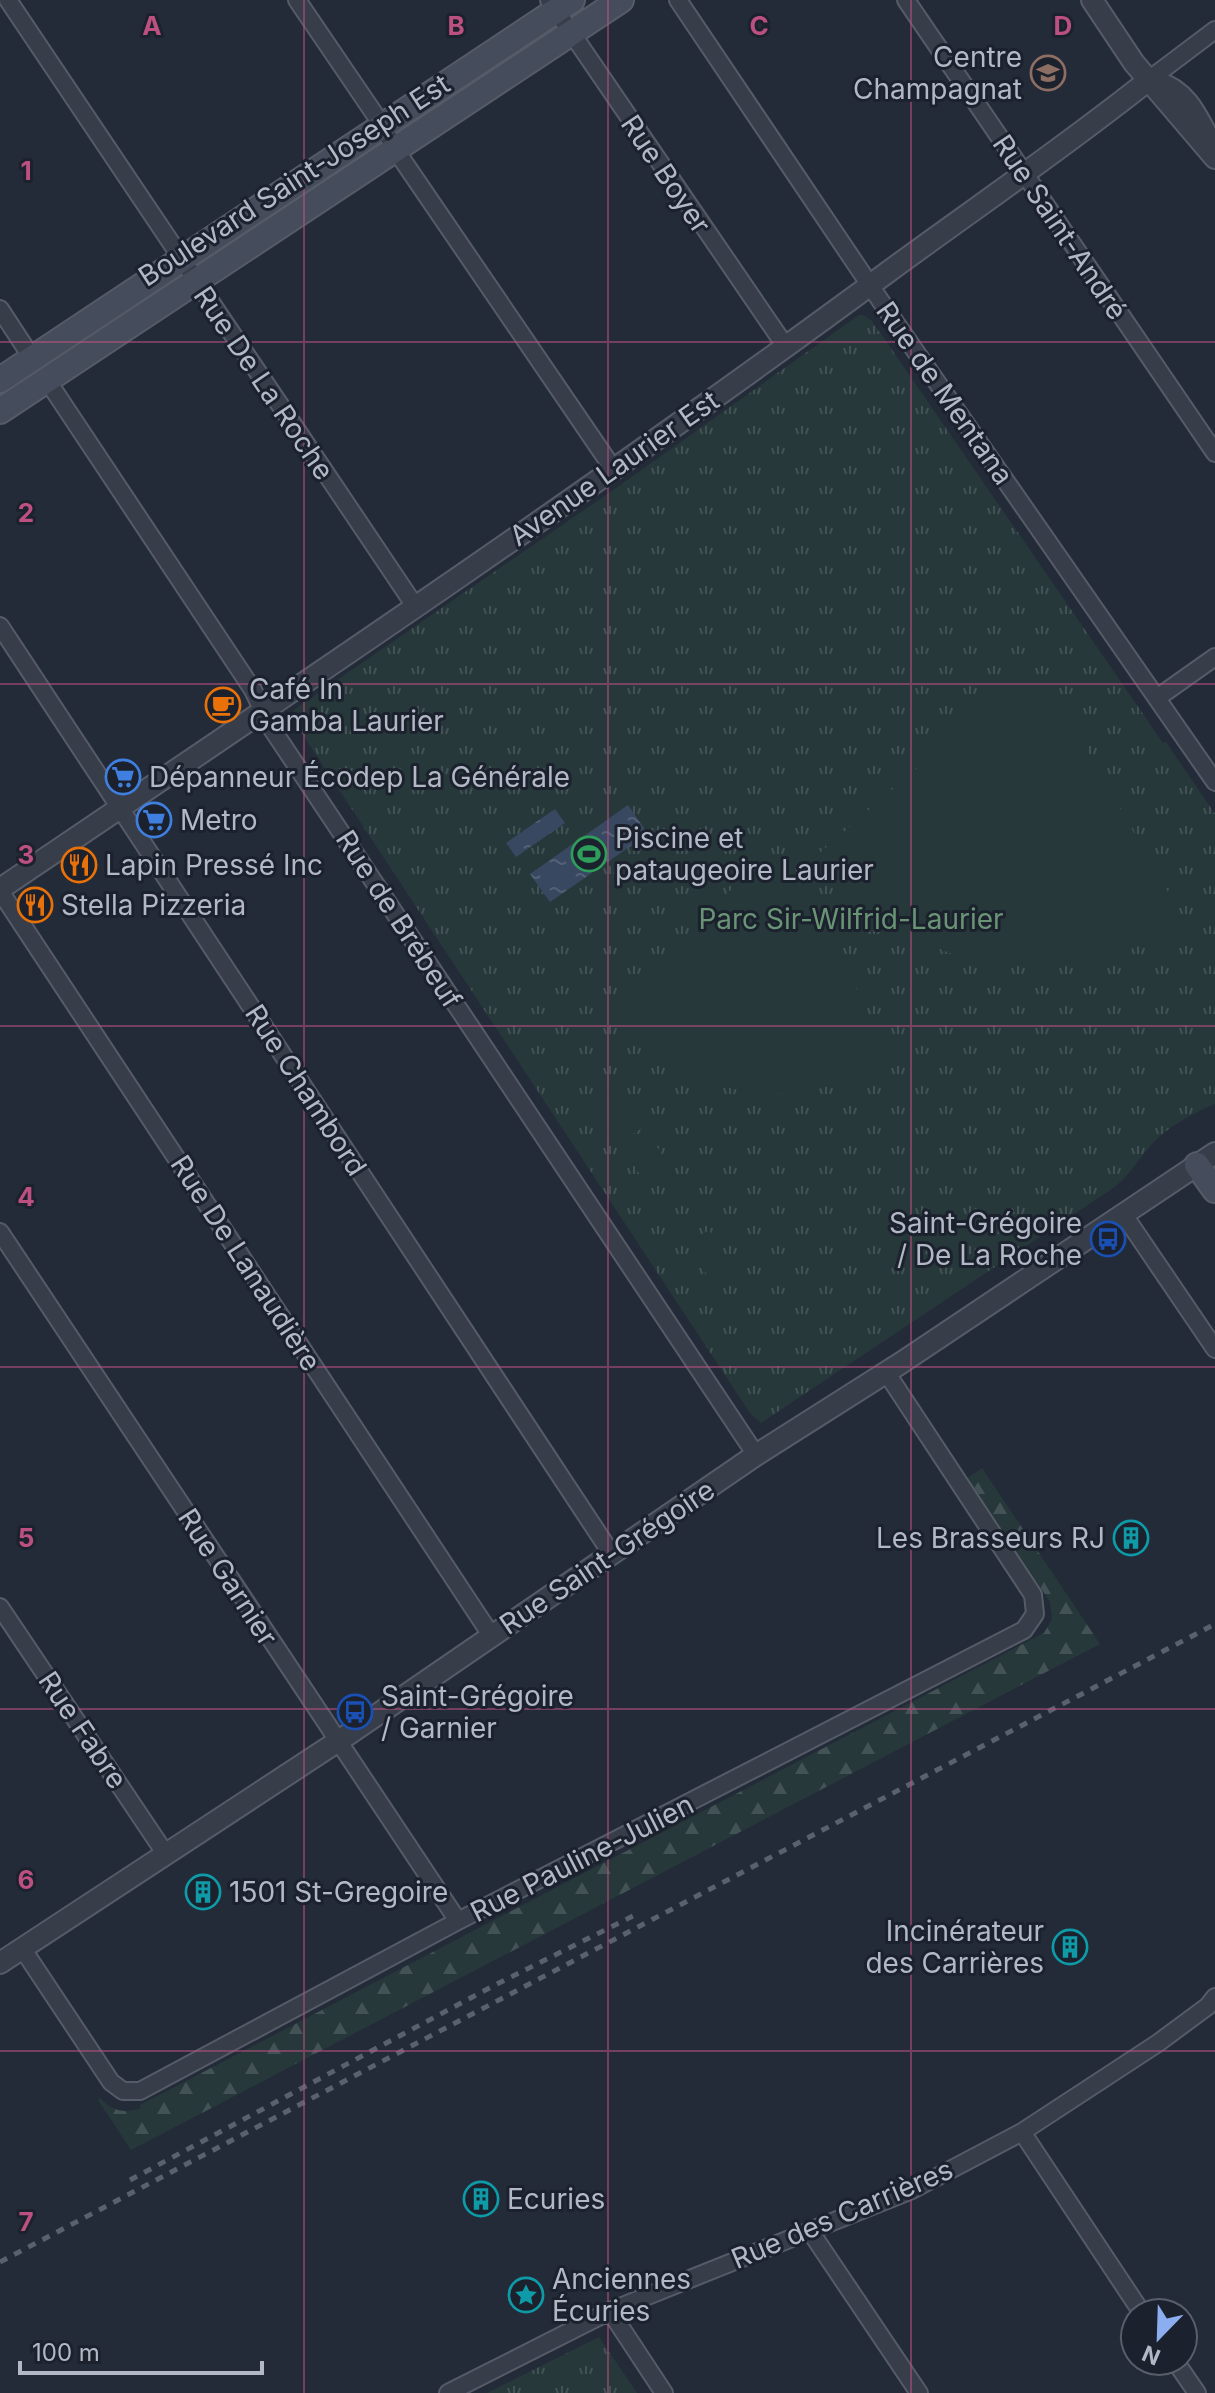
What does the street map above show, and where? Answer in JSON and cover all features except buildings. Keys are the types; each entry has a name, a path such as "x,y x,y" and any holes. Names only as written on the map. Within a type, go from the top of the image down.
{"main road":[{"name":"Boulevard Saint-Joseph Est","path":"0,411 621,0"},
{"name":"Boulevard Saint-Joseph Est","path":"0,380 559,4"},
{"path":"1206,1159 1215,1190"}],"street":[{"name":"Rue De La Roche","path":"8,0 415,606"},
{"path":"297,0 614,470"},
{"name":"Rue de Mentana","path":"678,0 1215,782"},
{"name":"Rue Saint-André","path":"906,0 1215,453"},
{"path":"1092,0 1134,63 1215,158"},
{"name":"Rue Boyer","path":"559,4 571,34 786,347"},
{"name":"Avenue Laurier Est","path":"0,890 614,470 1023,174 1215,30"},
{"path":"1150,79 1178,91 1215,149"},
{"path":"0,309 32,358"},
{"name":"Rue de Brébeuf","path":"47,380 756,1455"},
{"name":"Rue Chambord","path":"0,626 611,1553"},
{"path":"1157,698 1215,657"},
{"name":"Rue De Lanaudière","path":"0,890 491,1635"},
{"name":"Rue Saint-Grégoire","path":"0,1963 337,1741 756,1455 1206,1159"},
{"path":"1124,1215 1215,1349"},
{"name":"Rue Garnier","path":"0,1232 458,1921"},
{"name":"Rue Pauline-Julien","path":"22,1948 111,2082 123,2091 140,2091 458,1921 1024,1630 1035,1614 1033,1595 886,1372"},
{"name":"Rue Fabre","path":"0,1607 165,1853"},
{"name":"Rue des Carrières","path":"448,2393 610,2311 912,2190 1022,2132 1213,2007"},
{"path":"1022,2132 1131,2297"},
{"path":"810,2231 919,2393"},
{"path":"610,2311 664,2393"}],"green space":[{"name":"Parc Sir-Wilfrid-Laurier","path":"859,315 872,321 1215,814 1215,1104 1165,1132 1113,1188 761,1423 750,1413 291,717 295,709 619,486"},
{"path":"1019,679 1048,683 1188,927 1136,947 1079,960 1021,964 966,958 923,941 863,906 842,889 815,857"},
{"path":"759,868 798,880 816,892 822,901 886,1059 851,1078 823,1088 785,1094 757,1093 704,1079 679,1066 636,1032 619,1010 727,893"},
{"path":"614,1086 642,1128 617,1145 589,1103"},
{"path":"649,1134 674,1174 649,1189 624,1149"},
{"path":"709,1230 736,1270 714,1285 687,1245"},
{"path":"982,1468 1100,1644 131,2150 98,2100 100,2098 119,2110 141,2108 140,2105 1044,1633 1052,1619 1050,1602 968,1478"},
{"path":"599,2337 637,2393 487,2393"}],"water":[{"name":"Piscine et pataugeoire Laurier","path":"628,805 648,834 550,902 530,874"},
{"path":"555,809 565,823 516,857 506,843"}],"railway":[{"path":"0,2262 1215,1624"},
{"path":"130,2180 493,1986 637,1914"}],"place":[{"name":"Centre Champagnat","path":"1048,73"},
{"name":"Café In Gamba Laurier","path":"223,705"},
{"name":"Dépanneur Écodep La Générale","path":"123,777"},
{"name":"Metro","path":"154,820"},
{"name":"Piscine et pataugeoire Laurier","path":"589,854"},
{"name":"Lapin Pressé Inc","path":"79,865"},
{"name":"Stella Pizzeria","path":"35,905"},
{"name":"Saint-Grégoire / De La Roche","path":"1108,1239"},
{"name":"Les Brasseurs RJ","path":"1131,1538"},
{"name":"Saint-Grégoire / Garnier","path":"355,1712"},
{"name":"1501 St-Gregoire","path":"203,1892"},
{"name":"Incinérateur des Carrières","path":"1070,1947"},
{"name":"Ecuries","path":"481,2199"},
{"name":"Anciennes Écuries","path":"526,2295"}]}
